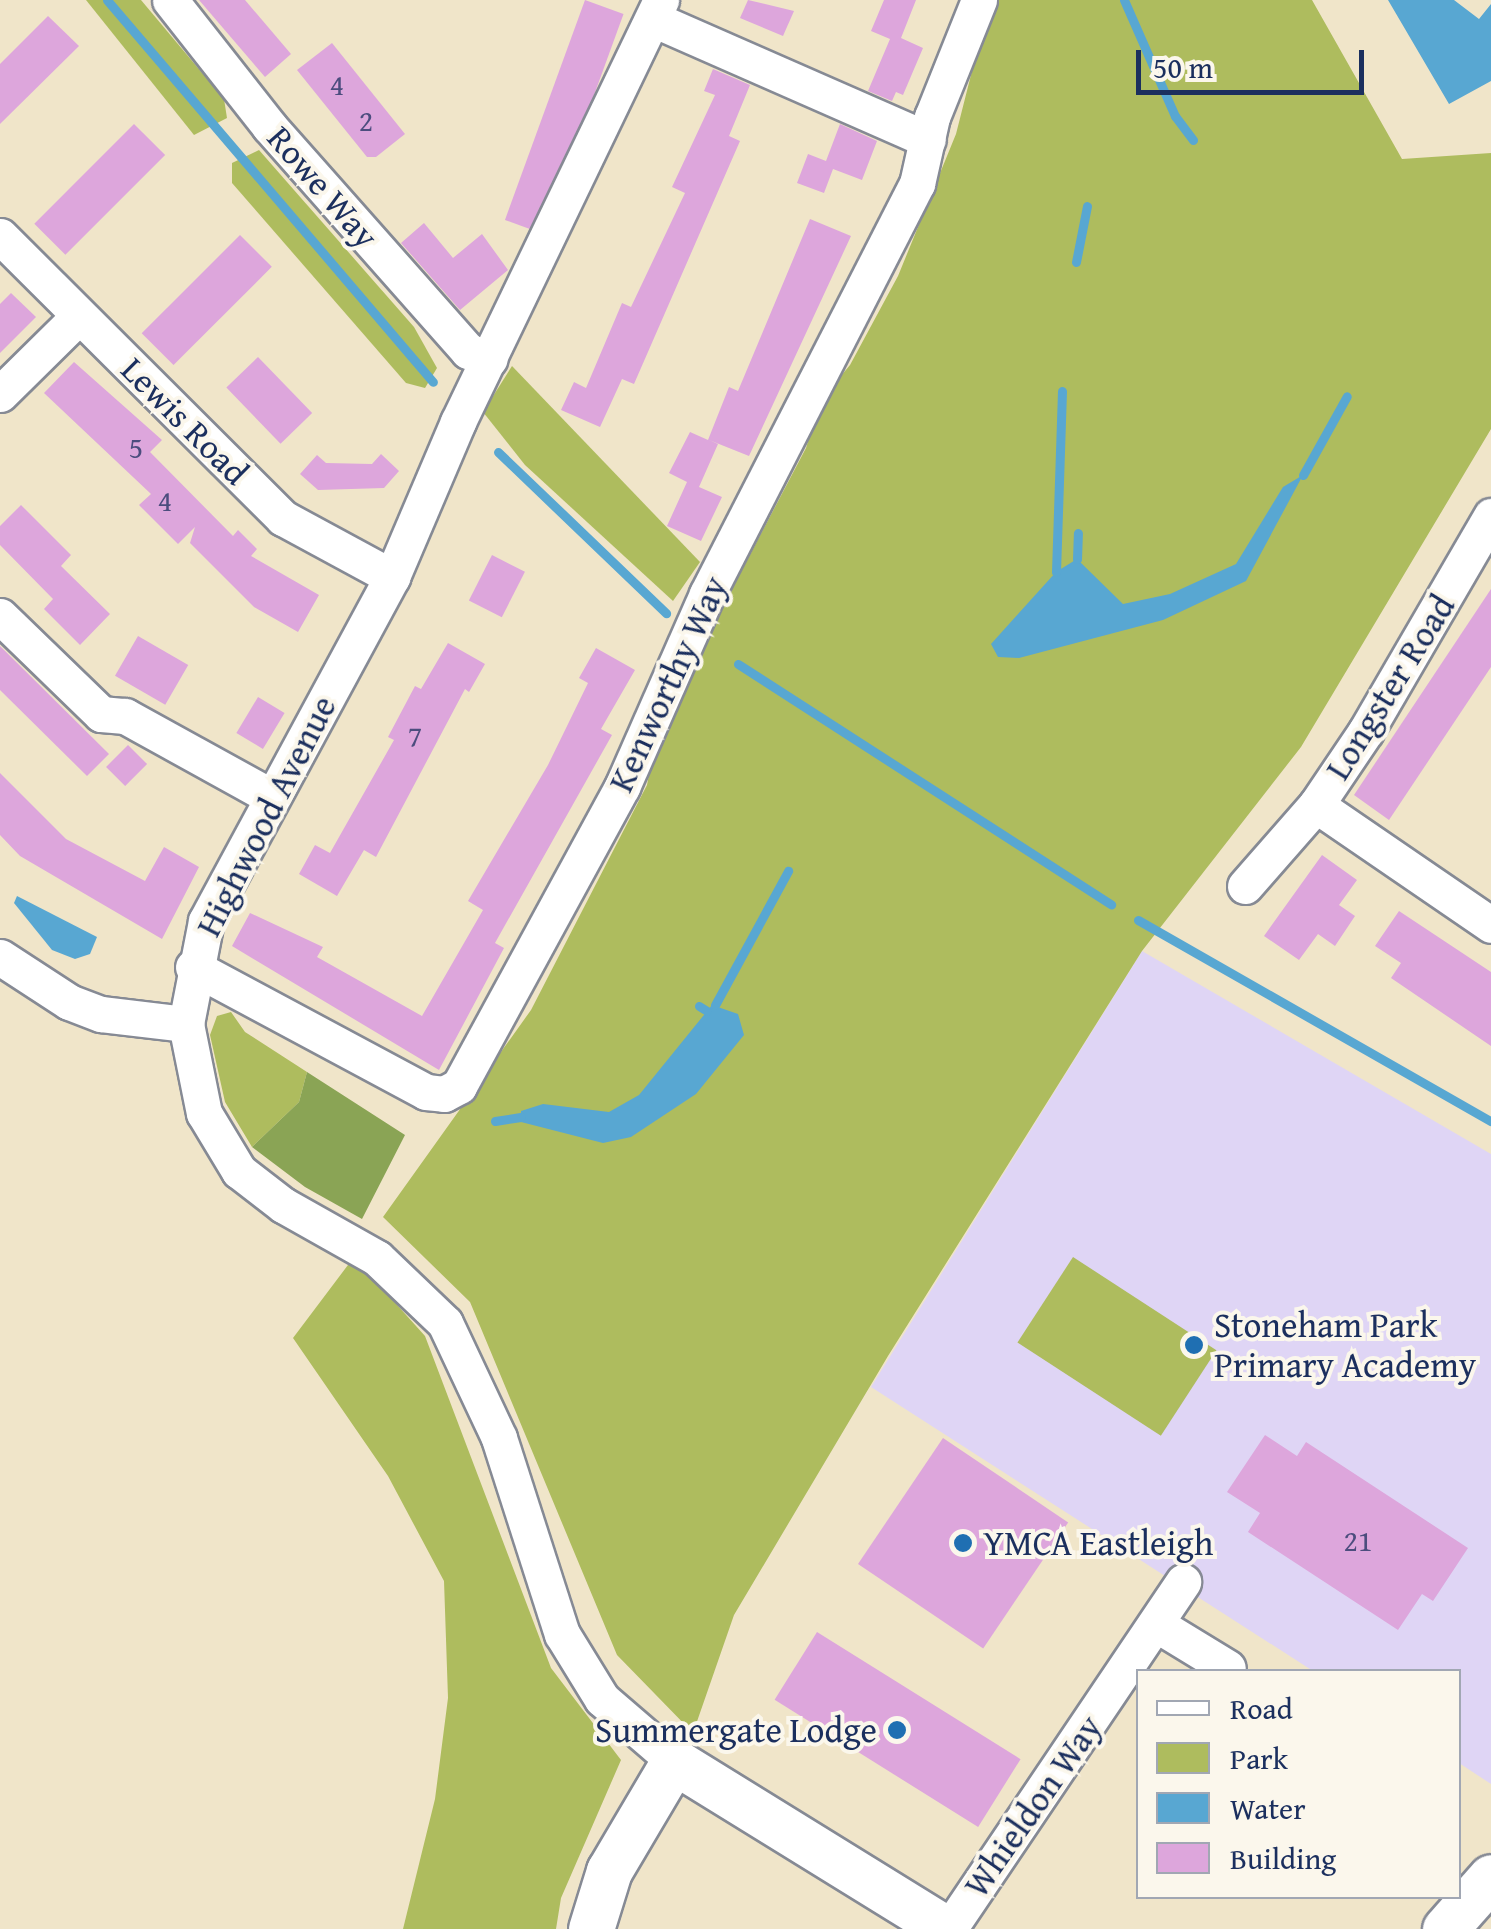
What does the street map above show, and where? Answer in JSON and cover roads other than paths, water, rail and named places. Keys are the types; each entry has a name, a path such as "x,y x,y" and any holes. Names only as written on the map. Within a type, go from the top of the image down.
{"street":[{"name":"Rowe Way","path":"170,0 270,126 456,338 468,351 490,358"},
{"name":"Kenworthy Way","path":"193,968 426,1092 444,1094 458,1086 622,787 707,594 917,184 928,140 979,0"},
{"name":"Highwood Avenue","path":"657,9 490,358 392,577 270,796 206,921 193,968 186,1024 204,1113 239,1171 283,1205 377,1258 444,1323 499,1438 562,1634 602,1698 674,1760"},
{"path":"657,9 928,140"},
{"name":"Lewis Road","path":"0,236 283,518 392,577"},
{"path":"0,394 79,316"},
{"name":"Longster Road","path":"1245,886 1316,805 1491,516"},
{"path":"0,616 101,714 125,716 270,796"},
{"name":"Longster Road","path":"1316,805 1491,925"},
{"path":"0,958 69,1002 102,1014 186,1024"},
{"name":"Whieldon Way","path":"948,1929 1183,1582"},
{"path":"1156,1624 1228,1668"},
{"path":"591,1929 609,1870 674,1760 948,1929"},
{"path":"1445,1929 1491,1877"}],"water":[{"path":"1388,0 1454,0 1479,19 1491,4 1491,81 1449,104"},
{"path":"1303,475 1246,581 1163,620 1019,658 998,657 991,644 1056,572 1077,559 1123,604 1170,594 1236,564 1283,487"},
{"path":"17,896 97,937 90,954 75,959 52,950 14,903"},
{"path":"712,1005 738,1014 744,1035 696,1094 631,1137 603,1143 521,1122 521,1111 543,1104 609,1112 639,1095"}],"waterway":[{"path":"107,0 433,382"},
{"path":"1124,0 1175,116 1193,140"},
{"path":"1076,262 1087,206"},
{"path":"1056,572 1062,391"},
{"path":"1303,475 1347,396"},
{"path":"498,452 666,613"},
{"path":"1077,559 1078,533"},
{"path":"738,664 1111,904"},
{"path":"715,1005 788,871"},
{"path":"1138,920 1491,1121"},
{"path":"699,1006 707,1011"},
{"path":"495,1121 521,1117"}],"place":[{"name":"Stoneham Park Primary Academy","path":"1194,1345"},
{"name":"YMCA Eastleigh","path":"963,1543"},
{"name":"Summergate Lodge","path":"897,1730"}]}
